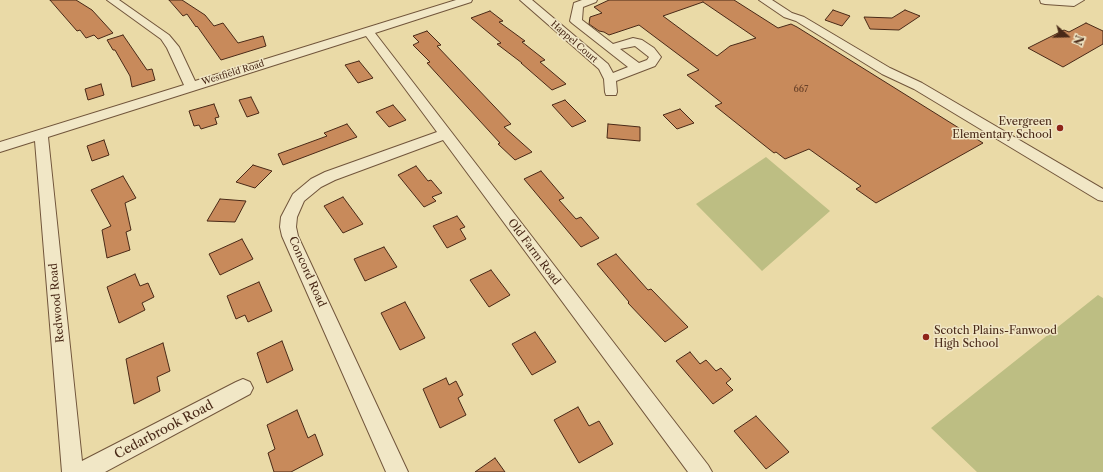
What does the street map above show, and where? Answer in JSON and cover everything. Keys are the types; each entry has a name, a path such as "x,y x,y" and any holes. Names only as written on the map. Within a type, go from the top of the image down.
{"street":[{"path":"112,0 165,36 173,47 191,86"},
{"name":"Westfield Road","path":"0,147 467,0"},
{"name":"Happel Court","path":"525,0 604,67 610,79 611,92"},
{"path":"592,0 574,3 576,20 637,68"},
{"path":"764,0 788,15 800,19 886,71 918,86 1103,196"},
{"path":"1045,1 1074,3 1079,0"},
{"name":"Old Farm Road","path":"368,31 701,472"},
{"path":"610,79 651,63 654,59 650,51 638,42 611,48"},
{"name":"Redwood Road","path":"41,134 73,472"},
{"name":"Concord Road","path":"397,472 290,236 288,226 289,217 292,207 298,198 316,183 330,176 445,134"},
{"name":"Cedarbrook Road","path":"84,472 243,388"}],"green space":[{"path":"766,157 830,211 762,271 696,204"},
{"path":"1098,295 1103,298 1103,472 977,472 931,428"}],"building":[{"path":"50,0 76,0 92,10 113,33 98,39 94,35 86,38 80,30 77,31"},
{"path":"169,0 182,0 205,15 214,26 223,23 238,43 263,36 266,46 221,60 187,14 183,16"},
{"path":"609,0 734,0 778,28 791,24 797,27 983,143 876,203 856,189 861,186 809,149 785,159 776,152 774,153 715,106 722,103 687,75 699,70 639,25 609,35 599,31 589,24 590,17 602,13 594,7","holes":["703,2 756,38 730,46 717,56 663,16"]},
{"path":"833,10 850,16 842,26 825,20"},
{"path":"905,10 920,16 899,30 870,29 864,17 892,18"},
{"path":"490,11 503,21 499,22 525,41 522,42 545,60 540,62 566,84 552,90 522,63 497,44 501,43 471,18"},
{"path":"1086,23 1103,31 1103,44 1063,67 1028,48 1064,30 1069,32"},
{"path":"427,31 441,45 437,46 511,124 504,127 532,152 515,160 498,144 500,143 427,63 430,62 413,45 419,42 413,36"},
{"path":"123,35 147,70 152,69 155,80 132,87 130,76 115,50 113,50 107,40"},
{"path":"359,61 373,78 358,83 345,65"},
{"path":"101,84 104,95 88,100 85,89"},
{"path":"251,97 259,113 247,117 239,100"},
{"path":"565,100 586,121 572,127 552,105"},
{"path":"214,104 219,117 215,118 217,124 201,129 199,125 194,126 189,111"},
{"path":"393,105 406,120 389,127 376,112"},
{"path":"680,109 694,123 677,129 663,115"},
{"path":"347,124 357,137 283,165 278,154 327,136 324,133"},
{"path":"608,124 640,127 640,141 607,138"},
{"path":"104,140 109,155 92,161 87,146"},
{"path":"253,165 272,171 255,188 236,182"},
{"path":"416,166 428,181 431,180 442,193 432,197 436,201 424,207 398,175"},
{"path":"541,171 564,198 559,200 576,219 581,217 599,238 581,247 524,179"},
{"path":"123,176 136,198 125,203 131,230 126,232 130,250 107,258 102,230 111,226 91,190"},
{"path":"343,197 363,224 343,233 324,206"},
{"path":"220,199 246,201 235,222 207,221"},
{"path":"457,216 465,227 460,229 466,239 447,248 433,226"},
{"path":"242,239 253,259 220,275 209,254"},
{"path":"384,247 397,267 365,281 354,259"},
{"path":"616,254 648,290 651,289 688,327 665,342 628,303 629,302 597,264"},
{"path":"491,270 510,295 489,307 470,280"},
{"path":"135,274 140,286 148,283 154,297 142,303 145,310 119,323 107,287"},
{"path":"259,282 272,311 248,322 245,315 236,319 227,296"},
{"path":"405,302 425,338 400,350 381,313"},
{"path":"535,332 556,362 532,375 512,344"},
{"path":"282,341 293,370 267,383 257,353"},
{"path":"163,343 170,371 157,377 160,391 134,404 126,359"},
{"path":"690,352 700,364 706,360 716,371 721,368 731,379 726,383 733,390 713,404 676,361"},
{"path":"446,378 449,385 456,381 463,395 458,398 466,415 440,428 423,389"},
{"path":"578,407 589,426 599,421 613,444 579,463 554,420"},
{"path":"297,410 308,438 315,434 323,455 291,472 274,472 268,453 275,449 267,425"},
{"path":"756,416 789,452 766,469 734,431"},
{"path":"495,458 505,472 475,472"}],"place":[{"name":"Evergreen Elementary School","path":"1060,128"},
{"name":"Scotch Plains-Fanwood High School","path":"926,337"}]}
